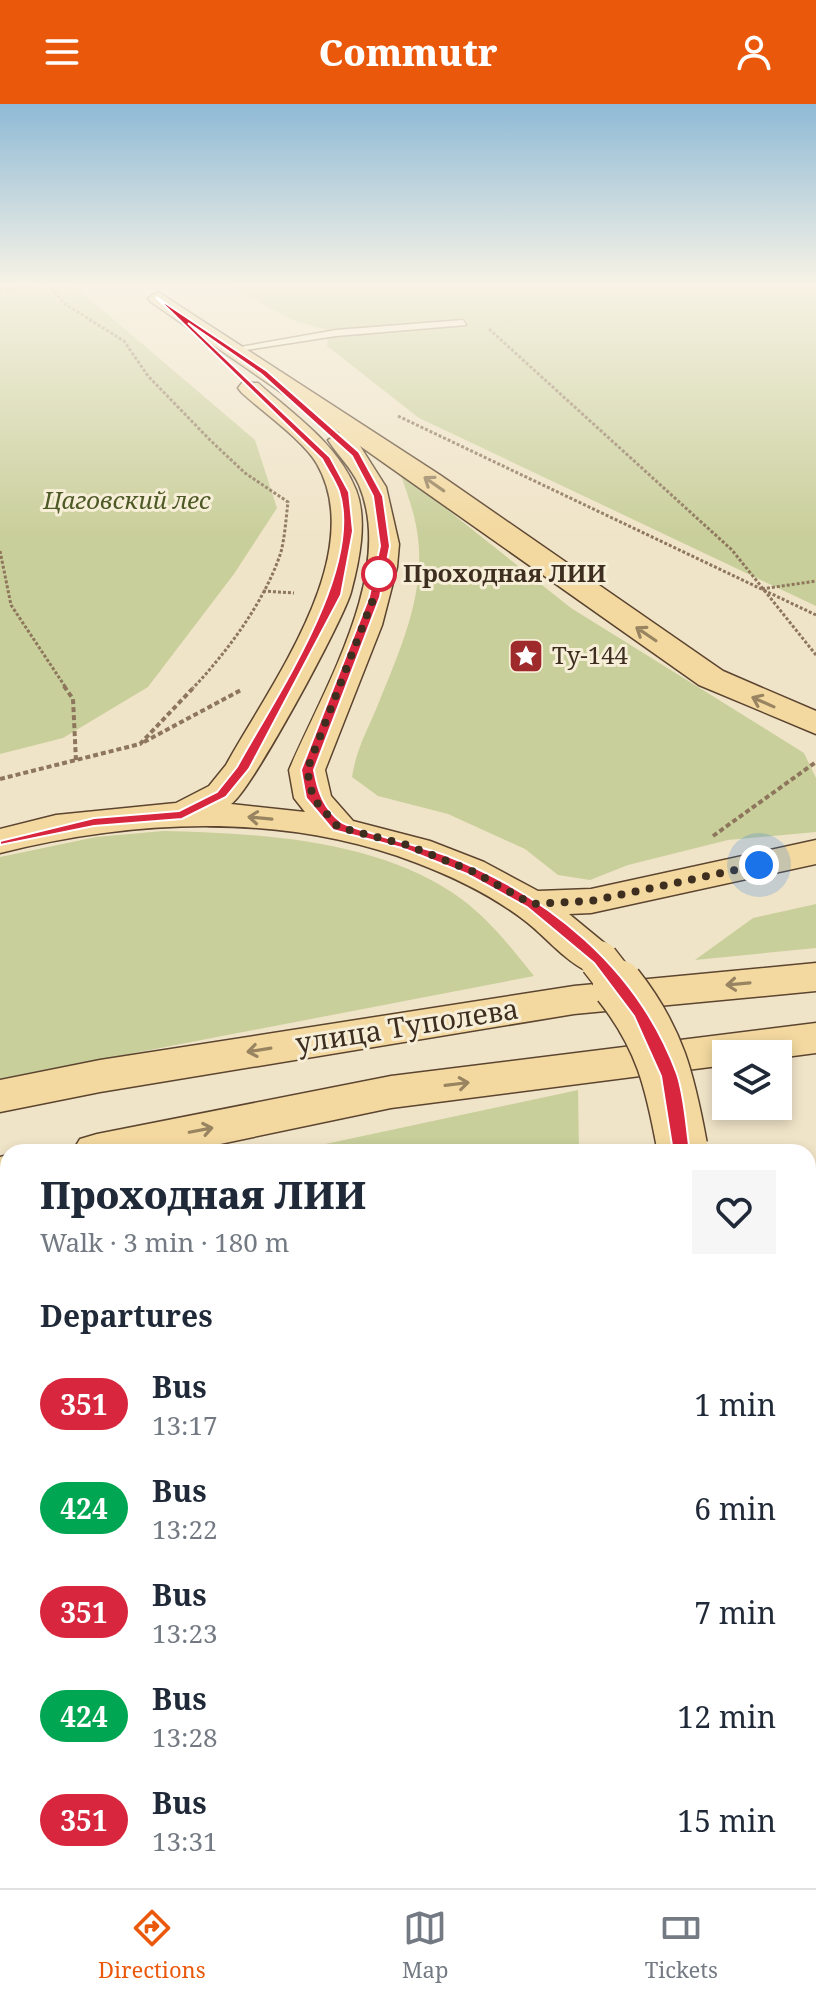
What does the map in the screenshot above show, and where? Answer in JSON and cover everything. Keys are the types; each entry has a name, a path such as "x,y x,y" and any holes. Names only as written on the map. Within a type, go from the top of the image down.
{"main road":[{"path":"182,815 222,794 242,769 335,595 348,531 344,492 326,457 231,367"},
{"path":"257,367 356,454 378,496 385,546 374,597 307,770 313,798 338,827"},
{"path":"264,373 431,481 711,678 816,724"},
{"path":"0,841 94,822 182,815 259,818 338,827 407,845 472,871 532,904 599,960 641,1014 669,1076 681,1144"},
{"path":"532,904 591,901 816,852"},
{"name":"улица Туполева","path":"0,1096 100,1076 574,1000 816,977"},
{"path":"136,1144 391,1092 816,1038"}],"path":[{"path":"140,744 218,661 263,591 281,551 288,502 245,473 142,367"},
{"path":"534,367 732,550 761,589 799,629 816,655"},
{"path":"387,411 816,615"},
{"path":"0,551 11,605 73,699 76,761"},
{"path":"761,589 816,581"},
{"path":"0,779 140,744 245,688"},
{"path":"706,841 816,762"}],"green space":[{"name":"Цаговский лес","path":"0,367 170,367 255,440 277,508 234,574 148,687 63,738 0,754"},
{"path":"354,367 816,367 816,606 419,418"},
{"path":"400,472 571,608 804,753 816,778 816,832 728,840 628,865 590,880 558,875 525,849 448,814 378,796 352,777 360,747 403,640 415,597 419,553 417,531"},
{"path":"163,831 237,834 313,842 387,861 421,875 465,902 497,932 534,976 0,1079 0,857 96,837"},
{"path":"816,904 816,948 695,960 753,918"},
{"path":"578,1090 579,1144 325,1144"}],"bus line":[{"name":"351","path":"0,841 94,822 182,815 222,794 242,769 335,595 348,531 344,492 326,457 229,367"},
{"name":"351","path":"257,367 356,454 378,496 385,546 374,597 307,770 313,798 338,827 407,845 472,871 532,904 599,960 641,1014 669,1076 682,1144"}],"place":[{"name":"Проходная ЛИИ","path":"379,574"},
{"name":"Ty-144","path":"526,656"}],"route":[{"path":"379,574 380,571 374,597 307,770 313,798 338,827 407,845 472,871 532,904 615,897 759,865"}]}
